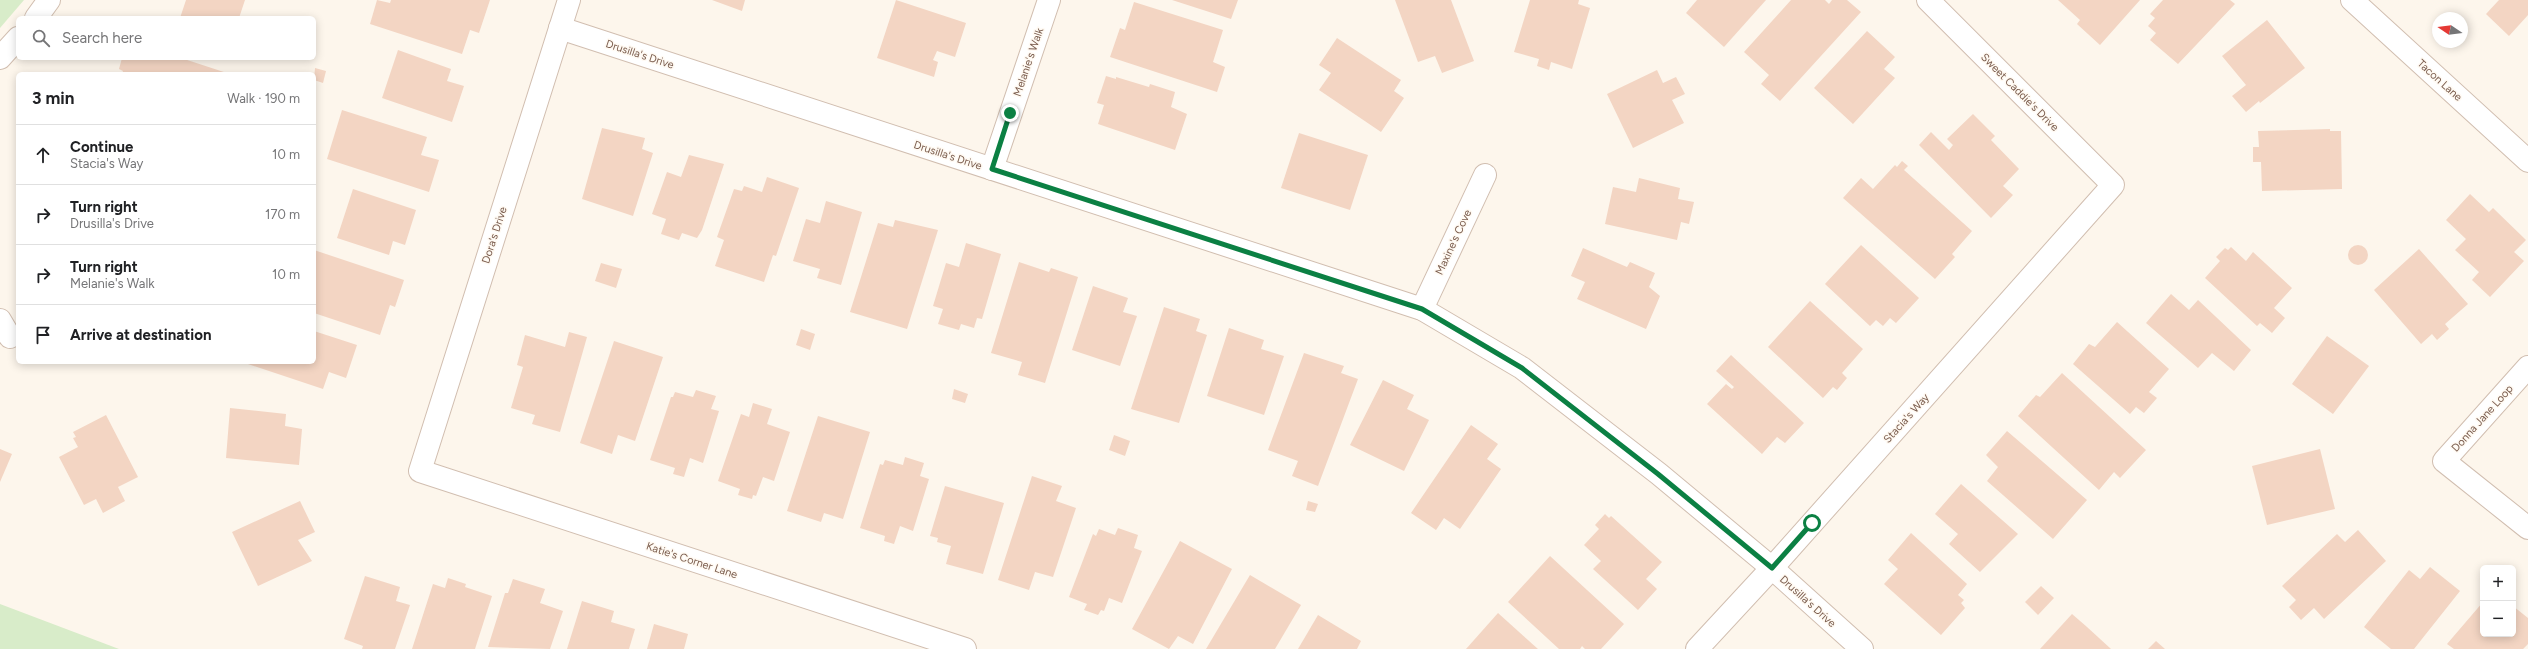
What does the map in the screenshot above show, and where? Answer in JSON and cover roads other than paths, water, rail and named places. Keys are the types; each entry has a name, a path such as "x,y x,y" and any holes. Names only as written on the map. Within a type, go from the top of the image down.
{"street":[{"path":"37,16 49,0"},
{"name":"Dora's Drive","path":"420,471 570,0"},
{"name":"Melanie's Walk","path":"992,169 1049,0"},
{"name":"Sweet Caddie's Drive","path":"1928,0 2113,185"},
{"name":"Tacon Lane","path":"2352,0 2528,160"},
{"name":"Drusilla's Drive","path":"560,28 1422,309 1522,368 1658,474 1772,568 1862,649"},
{"path":"0,58 16,40"},
{"name":"Maxine's Cove","path":"1422,309 1485,175"},
{"name":"Stacia's Way","path":"1697,649 1772,568 2113,185"},
{"name":"Donna Jane Loop","path":"2528,367 2444,461 2528,528"},
{"name":"Katie's Corner Lane","path":"420,471 965,649"}]}
